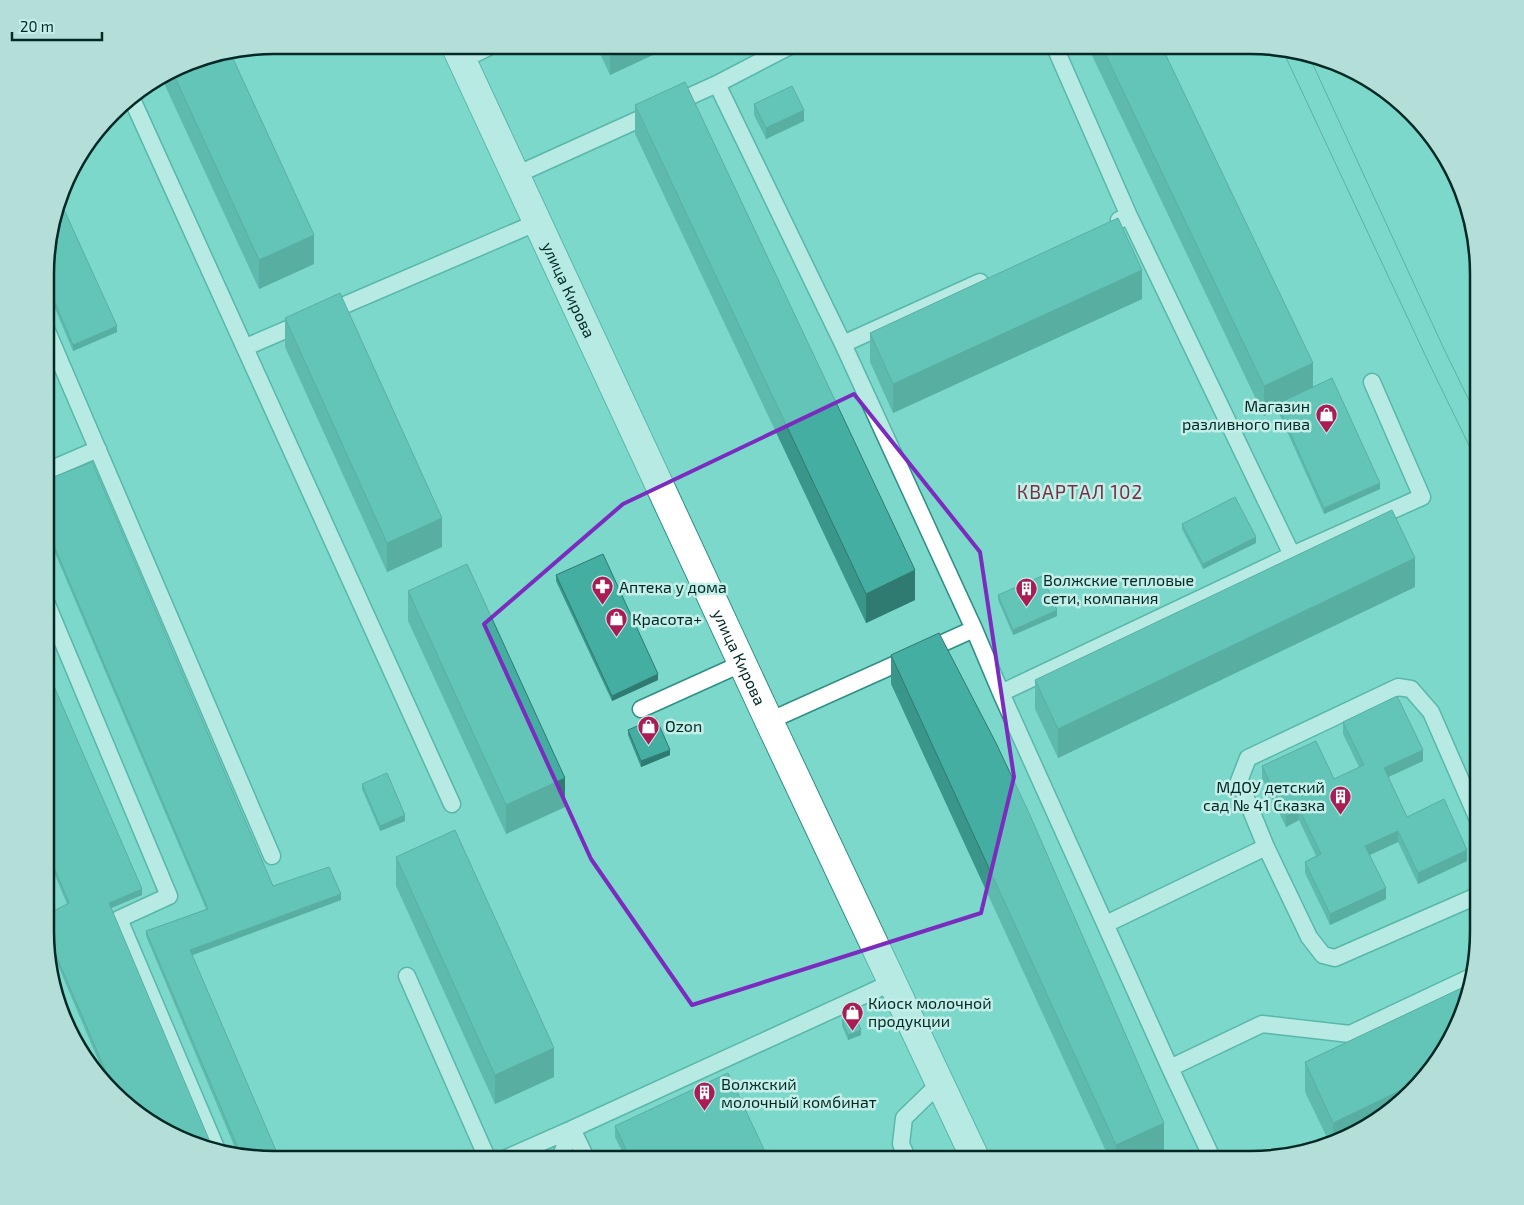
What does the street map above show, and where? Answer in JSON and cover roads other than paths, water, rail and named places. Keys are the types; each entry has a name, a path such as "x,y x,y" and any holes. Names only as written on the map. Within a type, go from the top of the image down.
{"street":[{"name":"улица Кирова","path":"459,54 769,722 972,1151"}],"lane":[{"path":"516,176 717,84 775,54"},
{"path":"1058,54 1128,216 1292,555"},
{"path":"717,84 843,344 974,628 1000,692 1170,1068 1210,1151"},
{"path":"134,104 452,804"},
{"path":"1106,226 1128,216"},
{"path":"246,347 538,222"},
{"path":"843,344 993,276"},
{"path":"54,347 272,856"},
{"path":"1000,692 1292,555 1422,497 1372,382"},
{"path":"54,468 98,449"},
{"path":"54,621 168,896 119,919 214,1143"},
{"path":"769,722 974,628"},
{"path":"641,709 743,663"},
{"path":"1470,801 1431,712 1411,689 1398,687 1248,758 1240,781 1266,847 1310,937 1323,955 1335,958 1470,899"},
{"path":"1106,924 1266,847"},
{"path":"407,976 484,1151"},
{"path":"1170,1068 1262,1024 1350,1034 1465,980"},
{"path":"522,1151 893,982"},
{"path":"904,1151 901,1144 904,1118 940,1083"},
{"path":"563,1151 572,1129"},
{"path":"572,1129 583,1151"}],"tram line":[{"path":"1286,57 1470,447"},
{"path":"1312,62 1470,402"}],"place":[{"name":"Магазин разливного пива","path":"1326,434"},
{"name":"Аптека у дома","path":"603,606"},
{"name":"Волжские тепловые сети, компания","path":"1027,608"},
{"name":"Красота+","path":"616,638"},
{"name":"Ozon","path":"649,745"},
{"name":"МДОУ детский сад № 41 Сказка","path":"1341,815"},
{"name":"Киоск молочной продукции","path":"852,1031"},
{"name":"Волжский молочный комбинат","path":"705,1112"}],"district":[{"name":"КВАРТАЛ 102","path":"1080,492"}]}
